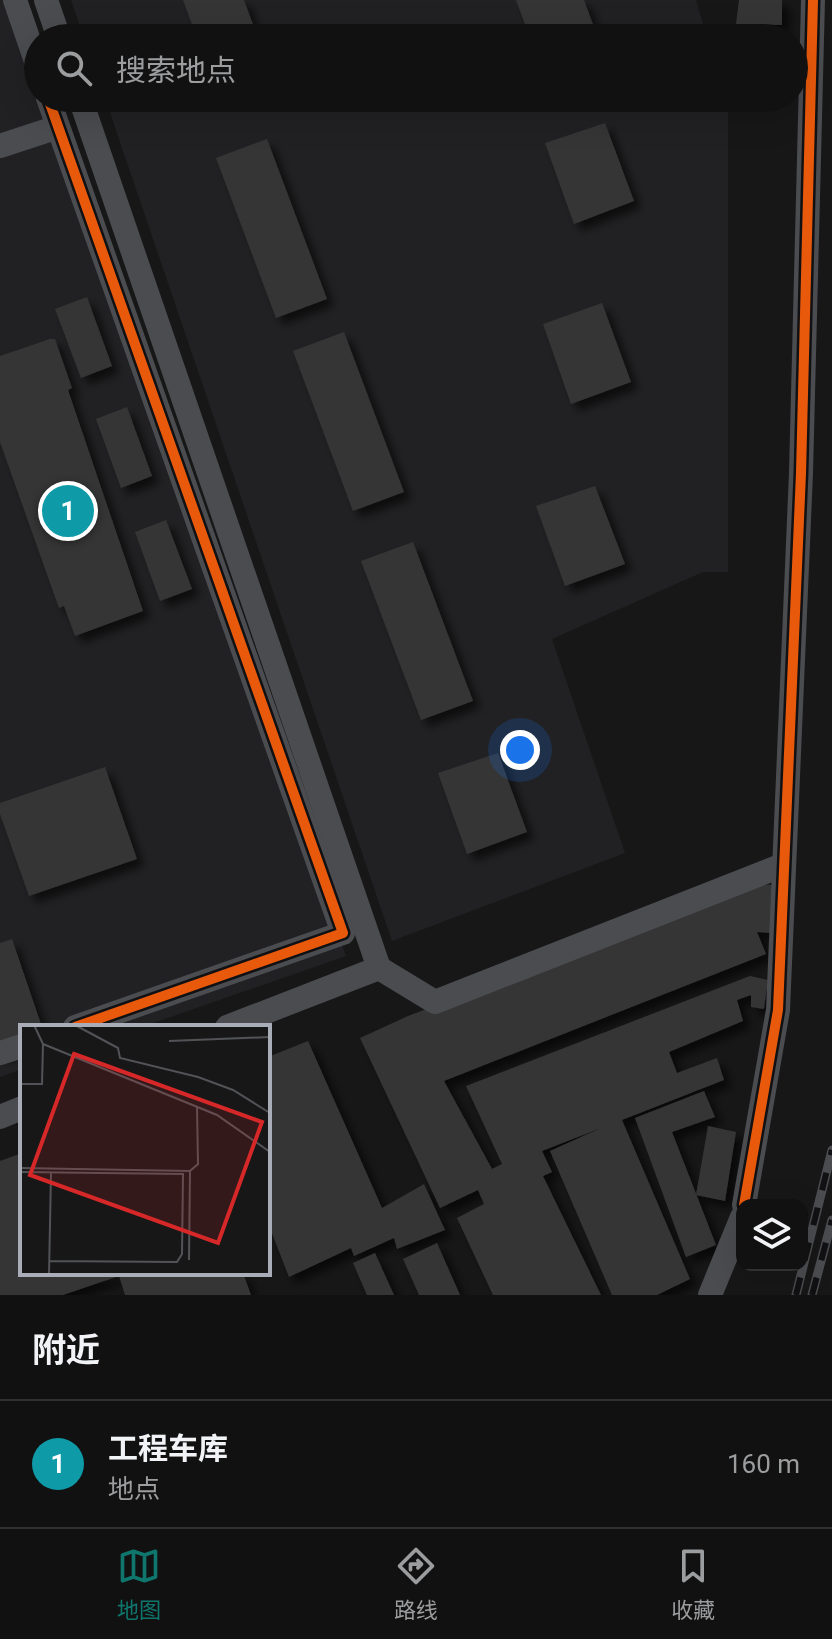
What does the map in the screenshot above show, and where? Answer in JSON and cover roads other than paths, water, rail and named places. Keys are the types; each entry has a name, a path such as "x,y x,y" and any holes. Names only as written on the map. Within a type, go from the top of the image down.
{"street":[{"path":"15,0 24,26"},
{"path":"46,0 54,24"},
{"path":"745,1199 778,1010 801,473 813,0"},
{"path":"53,112 343,933 81,1025"},
{"path":"85,112 379,968 435,1002 783,865"},
{"path":"0,146 58,127"},
{"path":"232,1025 379,968"},
{"path":"0,1053 20,1047"},
{"path":"0,1117 20,1109"},
{"path":"710,1295 736,1232"}],"railway":[{"path":"796,1295 832,1150"},
{"path":"812,1295 832,1220"}],"place":[{"name":"工程车库","path":"68,511"}]}
